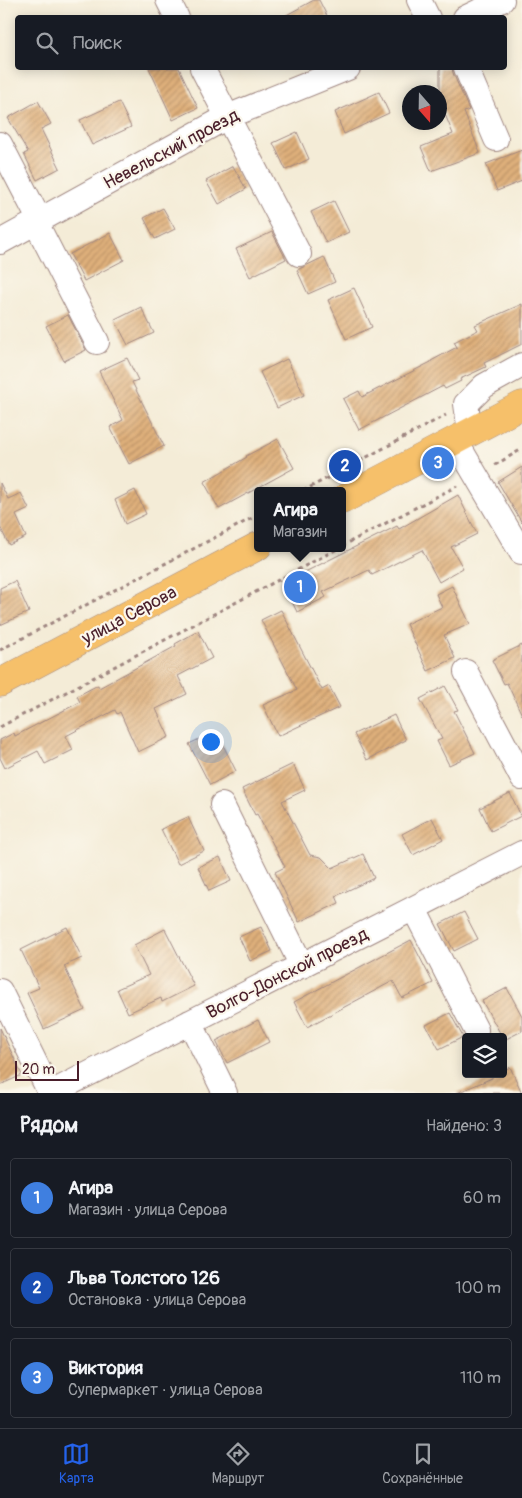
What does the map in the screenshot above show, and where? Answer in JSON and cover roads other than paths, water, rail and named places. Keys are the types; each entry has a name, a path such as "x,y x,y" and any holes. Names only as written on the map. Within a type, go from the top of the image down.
{"main road":[{"path":"346,498 522,404"},
{"name":"улица Серова","path":"0,683 254,548"}],"street":[{"path":"168,0 176,15"},
{"path":"419,0 426,15"},
{"path":"471,15 502,0"},
{"path":"203,70 299,254"},
{"name":"Невельский проезд","path":"0,242 228,117 343,70"},
{"path":"467,70 496,139"},
{"path":"0,144 97,342"},
{"path":"522,365 484,386 466,404 463,436 476,476 522,551"},
{"path":"466,672 522,778"},
{"path":"222,805 302,966"},
{"name":"Волго-Донской проезд","path":"51,1093 522,853"},
{"path":"414,909 476,1030"},
{"path":"0,991 51,1093"},
{"path":"190,1022 225,1093"}],"place":[{"name":"Виктория","path":"438,463"},
{"name":"Льва Толстого 126","path":"345,466"},
{"name":"Агира","path":"300,587"}]}
